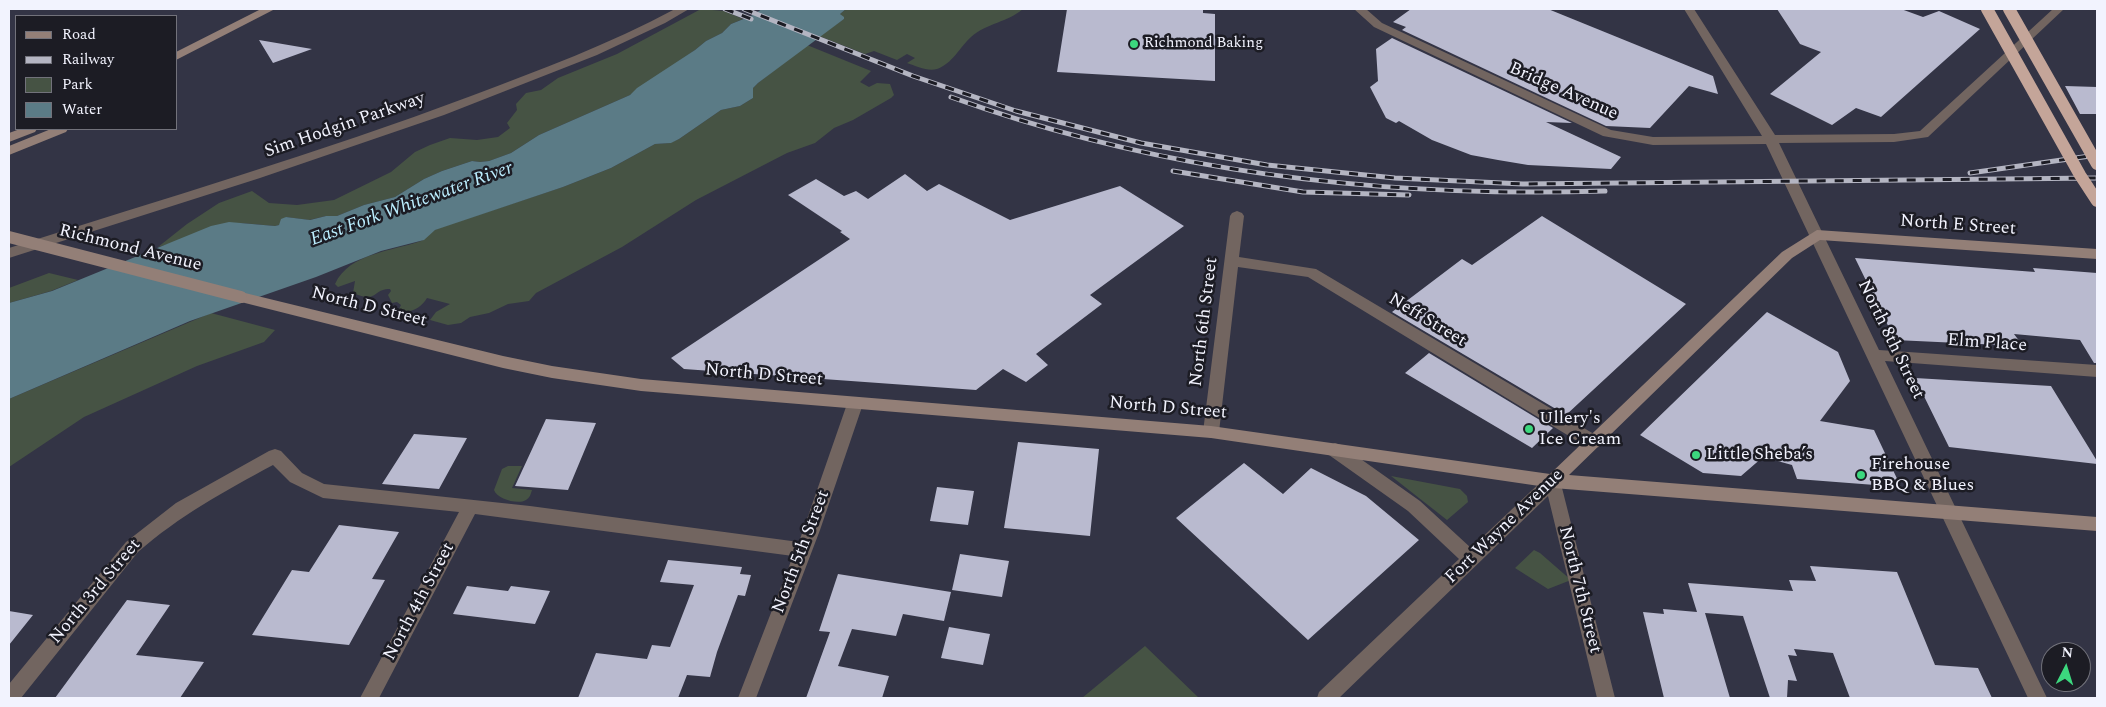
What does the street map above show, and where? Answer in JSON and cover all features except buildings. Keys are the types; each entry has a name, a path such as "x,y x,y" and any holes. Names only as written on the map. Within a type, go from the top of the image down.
{"highway":[{"path":"1987,9 2080,175 2097,201"},
{"path":"2009,9 2097,164"}],"street":[{"path":"178,56 269,9"},
{"name":"Sim Hodgin Parkway","path":"9,253 283,166 449,109 614,43 683,9"},
{"name":"Bridge Avenue","path":"1360,9 1378,25 1607,133 1653,141 1770,138"},
{"name":"North 8th Street","path":"1690,9 1770,138 2038,698"},
{"path":"1770,138 1894,138 1924,134 2059,9"},
{"path":"9,138 29,130"},
{"path":"9,151 60,130"},
{"name":"North 6th Street","path":"1211,432 1237,216"},
{"name":"North E Street","path":"1817,236 2097,254"},
{"name":"Fort Wayne Avenue","path":"1326,698 1788,255 1817,236"},
{"name":"Richmond Avenue","path":"9,238 241,297"},
{"name":"Neff Street","path":"1232,261 1311,274 1593,442"},
{"name":"North D Street","path":"241,297 494,360 552,372 687,389 1211,432 1553,481 2097,524"},
{"name":"Elm Place","path":"1875,355 2097,371"},
{"name":"North 5th Street","path":"746,698 804,550 855,404"},
{"path":"1335,450 1414,506 1471,559"},
{"name":"North 3rd Street","path":"9,698 132,547 146,534 176,512 275,456 297,480 323,491 470,507"},
{"name":"North 7th Street","path":"1553,481 1606,698"},
{"path":"470,507 804,550"},
{"name":"North 4th Street","path":"369,698 470,507"}],"green space":[{"path":"701,9 724,11 743,19 731,24 722,33 706,41 630,95 539,135 511,153 489,161 472,161 442,171 424,179 395,197 364,205 337,216 326,216 309,220 286,217 279,225 275,226 241,223 158,247 187,224 219,203 252,191 269,203 297,205 334,200 391,172 415,152 430,145 450,138 477,140 498,137 510,128 507,123 517,110 516,104 526,93 541,90 558,78 617,54"},
{"path":"846,9 1023,9 1011,17 977,32 947,63 942,67 930,70 907,63 915,58 907,54 897,60 874,51 865,54 819,36 844,19 840,14"},
{"path":"807,45 871,71 860,82 869,87 877,83 890,84 894,95 853,120 834,128 815,143 787,153 696,200 622,247 536,293 529,301 508,304 489,313 470,317 461,323 448,325 430,320 436,312 450,304 427,298 422,305 414,310 403,311 399,309 401,305 397,302 392,303 388,295 391,291 390,289 367,297 353,293 355,281 338,287 335,284 350,266 361,259 421,241 439,228 563,187 611,168 655,144 670,143 679,139 721,110 740,106 753,98 753,88 758,83"},
{"path":"49,273 78,280 51,291 9,303 9,288"},
{"path":"211,313 275,330 264,342 197,366 84,417 9,467 9,399"},
{"path":"508,466 522,466 512,488 532,490 526,500 518,502 508,500 499,496 494,490 502,469"},
{"path":"1391,476 1460,489 1467,496 1468,502 1447,520"},
{"path":"1534,550 1571,580 1548,589 1515,568"},
{"path":"1145,646 1199,698 1082,698"}],"water":[{"name":"East Fork Whitewater River","path":"762,9 846,9 840,14 844,19 758,83 753,88 753,98 740,106 721,110 671,143 655,144 611,168 563,187 435,230 424,240 381,251 316,277 190,321 9,399 9,303 52,291 211,226 229,222 275,226 279,225 281,219 286,217 310,220 326,216 337,216 364,205 395,197 424,179 442,171 472,161 489,161 511,153 539,135 630,95 637,88 706,41 722,33 731,24 751,16"}],"railway":[{"path":"725,9 751,19"},
{"path":"744,9 913,76 1016,111 1141,143 1267,165 1395,178 1523,184 2097,178"},
{"path":"951,97 1030,123 1110,144 1191,162 1273,175 1439,190 1605,191"},
{"path":"1970,173 2097,155"},
{"path":"1173,171 1303,192 1409,195"}],"place":[{"name":"Richmond Baking","path":"1134,44"},
{"name":"Ullery's Ice Cream","path":"1529,429"},
{"name":"Little Sheba’s","path":"1696,455"},
{"name":"Firehouse BBQ & Blues","path":"1861,475"}]}
